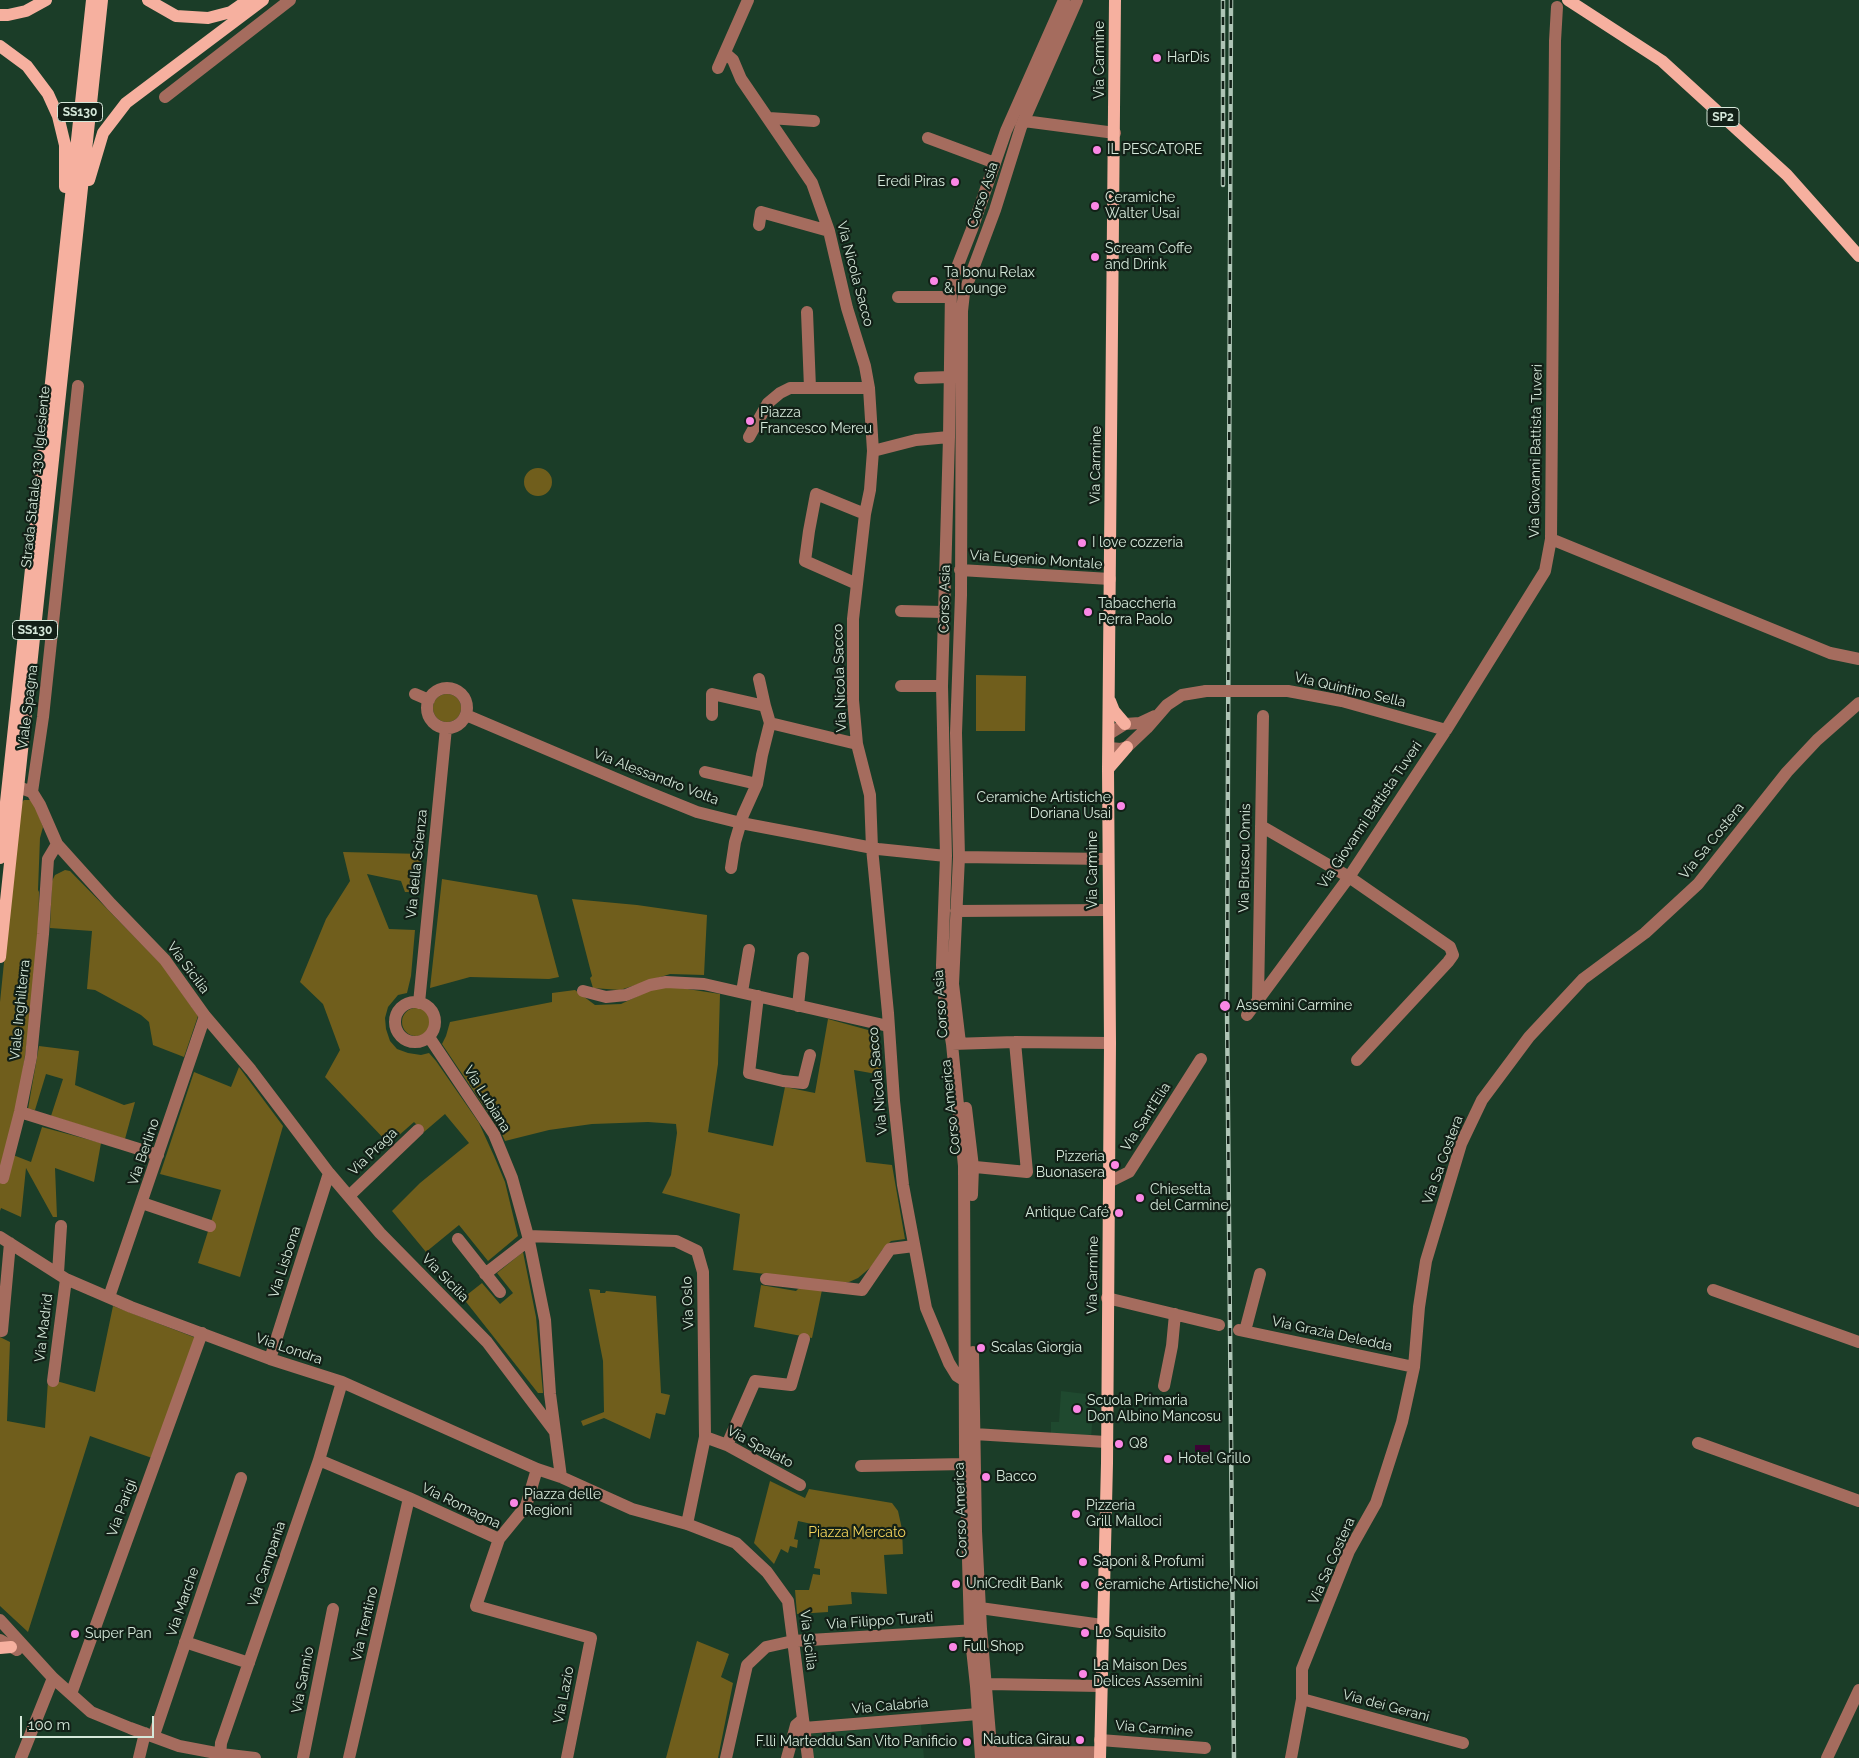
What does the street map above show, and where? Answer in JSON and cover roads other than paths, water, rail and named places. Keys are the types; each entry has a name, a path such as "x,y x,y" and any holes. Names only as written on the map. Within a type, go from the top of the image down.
{"main road":[{"path":"0,15 26,11 46,0"},
{"name":"Strada Statale 130 Iglesiente","path":"0,858 5,767 92,0"},
{"name":"Strada Statale 130 Iglesiente","path":"0,957 102,0"},
{"path":"148,0 176,16 208,18 232,12 248,0"},
{"path":"80,206 103,133 126,103 263,0"},
{"name":"Via Carmine","path":"1100,1750 1106,1473 1109,1182 1108,770 1115,0"},
{"name":"SP2","path":"1562,4 1662,61 1787,175 1859,256"},
{"path":"0,46 27,66 48,94 58,116 65,146 65,193 68,224"},
{"path":"1109,698 1114,711 1125,724"},
{"path":"1108,770 1127,747"}],"street":[{"path":"165,97 290,0"},
{"path":"718,68 748,0"},
{"name":"Corso Asia","path":"956,1044 953,984 956,911 942,686 951,297 954,275 1006,131 1064,0"},
{"name":"Corso Asia","path":"956,1044 943,990 942,966 952,856 960,570 962,311 964,293 1024,121 1077,0"},
{"name":"Via Giovanni Battista Tuveri","path":"1247,1015 1349,877 1446,730 1545,572 1551,539 1555,41 1562,4"},
{"name":"Via Nicola Sacco","path":"725,53 733,60 741,78 812,183 829,232 847,308 865,366 869,388 873,450 870,490 865,514 853,618 853,700 857,744 870,795 872,848 894,1101 901,1166 914,1246 926,1308 949,1363 957,1376 969,1381"},
{"path":"769,118 814,121"},
{"path":"1024,121 1115,133"},
{"path":"928,138 995,163"},
{"path":"759,224 761,212 829,232"},
{"path":"972,228 986,234"},
{"path":"898,297 951,297"},
{"path":"807,312 810,388"},
{"path":"920,378 950,377"},
{"name":"Viale Spagna","path":"32,792 44,707 78,386"},
{"path":"749,436 759,417 773,398 790,388 869,388"},
{"path":"873,450 916,440 949,437"},
{"path":"857,584 805,561 816,494 865,514"},
{"path":"1551,539 1830,653 1859,659"},
{"name":"Via Eugenio Montale","path":"960,570 1110,579"},
{"path":"901,611 943,612"},
{"path":"731,868 734,842 757,784 770,723 759,679"},
{"path":"901,686 942,686"},
{"path":"439,690 456,691 463,697 466,703 466,715 458,725 446,728 430,718 428,706 430,700 439,690"},
{"name":"Via Quintino Sella","path":"1127,747 1167,706 1182,695 1206,691 1288,691 1342,701 1446,730"},
{"path":"415,694 430,700"},
{"path":"712,714 712,694 765,706"},
{"name":"Via Sa Costera","path":"1291,1758 1302,1698 1302,1669 1350,1551 1376,1503 1402,1422 1414,1367 1418,1307 1426,1261 1461,1144 1482,1100 1529,1037 1583,979 1645,933 1698,884 1787,772 1817,740 1859,702"},
{"path":"1109,734 1125,724 1140,723 1160,714"},
{"name":"Via Alessandro Volta","path":"466,715 653,795 697,812 741,823 872,848 952,856 1108,859"},
{"name":"Via Bruscu Onnis","path":"1258,1000 1263,716"},
{"path":"770,723 857,744"},
{"name":"Via della Scienza","path":"419,1003 446,728"},
{"path":"1109,748 1121,749 1127,747"},
{"path":"705,772 757,784"},
{"path":"18,787 32,792"},
{"name":"Via Sicilia","path":"32,792 40,805 57,844 165,960 205,1016 250,1070 329,1174 380,1233 487,1342 555,1432 561,1476 632,1509 687,1524 736,1542 767,1572 788,1601 808,1758"},
{"path":"1261,826 1349,877 1450,947 1453,955 1356,1060"},
{"name":"Viale Inghilterra","path":"3,1178 20,1112 30,1057 43,934 48,859 57,844"},
{"path":"956,911 1108,910"},
{"path":"742,992 749,950"},
{"path":"798,1006 803,958"},
{"path":"583,990 606,997 626,995 650,985 666,982 704,984 888,1026"},
{"path":"758,996 749,1073 803,1083 810,1055"},
{"path":"419,1003 430,1009 434,1017 435,1026 429,1037 424,1040 410,1042 404,1039 396,1028 397,1014 406,1004 419,1003"},
{"name":"Via Berlino","path":"109,1298 124,1242 142,1203 205,1016"},
{"name":"Via Lubiana","path":"429,1037 494,1134 512,1178 529,1238 545,1320 550,1394 555,1432"},
{"path":"968,1166 1026,1172 1015,1042"},
{"path":"956,1044 1015,1042 1110,1043"},
{"name":"Corso America","path":"956,1044 968,1166 963,1244 969,1381 974,1434 980,1608 975,1630"},
{"name":"Via Sant'Elia","path":"1109,1182 1129,1172 1201,1059"},
{"path":"20,1112 158,1154"},
{"name":"Via Praga","path":"349,1196 418,1130"},
{"name":"Via Lisbona","path":"270,1359 329,1174"},
{"path":"142,1203 210,1226"},
{"name":"Via Madrid","path":"53,1381 62,1276 61,1226"},
{"path":"458,1238 500,1292"},
{"path":"485,1274 529,1238"},
{"name":"Via Oslo","path":"529,1238 676,1241 697,1250 703,1272 705,1437 687,1524"},
{"path":"2,1331 5,1240"},
{"name":"Via Londra","path":"5,1240 62,1276 109,1298 270,1359 342,1382 537,1469 561,1476"},
{"path":"766,1279 862,1290 890,1249 914,1246"},
{"name":"Via Grazia Deledda","path":"1260,1274 1242,1331 1414,1367"},
{"path":"1712,1290 1859,1342"},
{"path":"1107,1298 1219,1325"},
{"path":"1164,1386 1172,1346 1175,1314"},
{"name":"Via Parigi","path":"71,1694 202,1333"},
{"path":"727,1445 755,1381 791,1385 804,1340"},
{"name":"Corso America","path":"969,1381 965,1464 975,1630 988,1756"},
{"name":"Via Campania","path":"220,1756 221,1743 319,1460 342,1382"},
{"path":"533,1402 550,1394"},
{"path":"974,1434 1106,1442"},
{"name":"Via Spalato","path":"705,1437 727,1445 800,1485"},
{"path":"1698,1442 1859,1500"},
{"name":"Via Romagna","path":"319,1460 499,1539 476,1606 591,1638"},
{"path":"861,1466 965,1464"},
{"path":"499,1539 526,1506 537,1469"},
{"name":"Via Marche","path":"139,1758 185,1642 241,1478"},
{"name":"Via Trentino","path":"350,1758 409,1498"},
{"path":"980,1608 1102,1625"},
{"name":"Via Sannio","path":"303,1758 333,1609"},
{"path":"0,1620 53,1678 91,1712 179,1746 220,1756 255,1758"},
{"name":"Via Filippo Turati","path":"726,1758 747,1665 766,1647 793,1641 975,1630"},
{"name":"Via Lazio","path":"567,1758 591,1638"},
{"path":"0,1640 6,1648 35,1659"},
{"path":"185,1642 249,1663"},
{"path":"21,1758 53,1678"},
{"path":"981,1685 1100,1686"},
{"name":"Corso America","path":"981,1685 978,1714 988,1756"},
{"path":"1827,1758 1859,1690"},
{"name":"Via dei Gerani","path":"1302,1698 1463,1743"},
{"name":"Via Calabria","path":"803,1724 978,1714"},
{"path":"787,1758 796,1725 803,1724"},
{"name":"Via Carmine","path":"1100,1750 1205,1748"},
{"path":"988,1756 1100,1750"}],"railway":[{"path":"1223,0 1223,185"},
{"path":"1231,0 1227,1006 1234,1758"}],"place":[{"name":"HarDis","path":"1157,58"},
{"name":"IL PESCATORE","path":"1097,150"},
{"name":"Eredi Piras","path":"955,182"},
{"name":"Ceramiche Walter Usai","path":"1095,206"},
{"name":"Scream Coffe and Drink","path":"1095,257"},
{"name":"Ta bonu Relax & Lounge","path":"934,281"},
{"name":"Piazza Francesco Mereu","path":"750,421"},
{"name":"I love cozzeria","path":"1082,543"},
{"name":"Tabaccheria Perra Paolo","path":"1088,612"},
{"name":"Ceramiche Artistiche Doriana Usai","path":"1121,806"},
{"name":"Assemini Carmine","path":"1225,1006"},
{"name":"Pizzeria Buonasera","path":"1115,1165"},
{"name":"Chiesetta del Carmine","path":"1140,1198"},
{"name":"Antique Café","path":"1119,1213"},
{"name":"Scalas Giorgia","path":"981,1348"},
{"name":"Scuola Primaria Don Albino Mancosu","path":"1077,1409"},
{"name":"Q8","path":"1119,1444"},
{"name":"Hotel Grillo","path":"1168,1459"},
{"name":"Bacco","path":"986,1477"},
{"name":"Piazza delle Regioni","path":"514,1503"},
{"name":"Pizzeria Grill Malloci","path":"1076,1514"},
{"name":"Saponi & Profumi","path":"1083,1562"},
{"name":"UniCredit Bank","path":"956,1584"},
{"name":"Ceramiche Artistiche Nioi","path":"1085,1585"},
{"name":"Lo Squisito","path":"1085,1633"},
{"name":"Super Pan","path":"75,1634"},
{"name":"Full Shop","path":"953,1647"},
{"name":"La Maison Des Delices Assemini","path":"1083,1674"},
{"name":"Nautica Girau","path":"1080,1740"},
{"name":"F.lli Marteddu San Vito Panificio","path":"967,1742"}],"park label":[{"name":"Piazza Mercato","path":"857,1533"}]}
